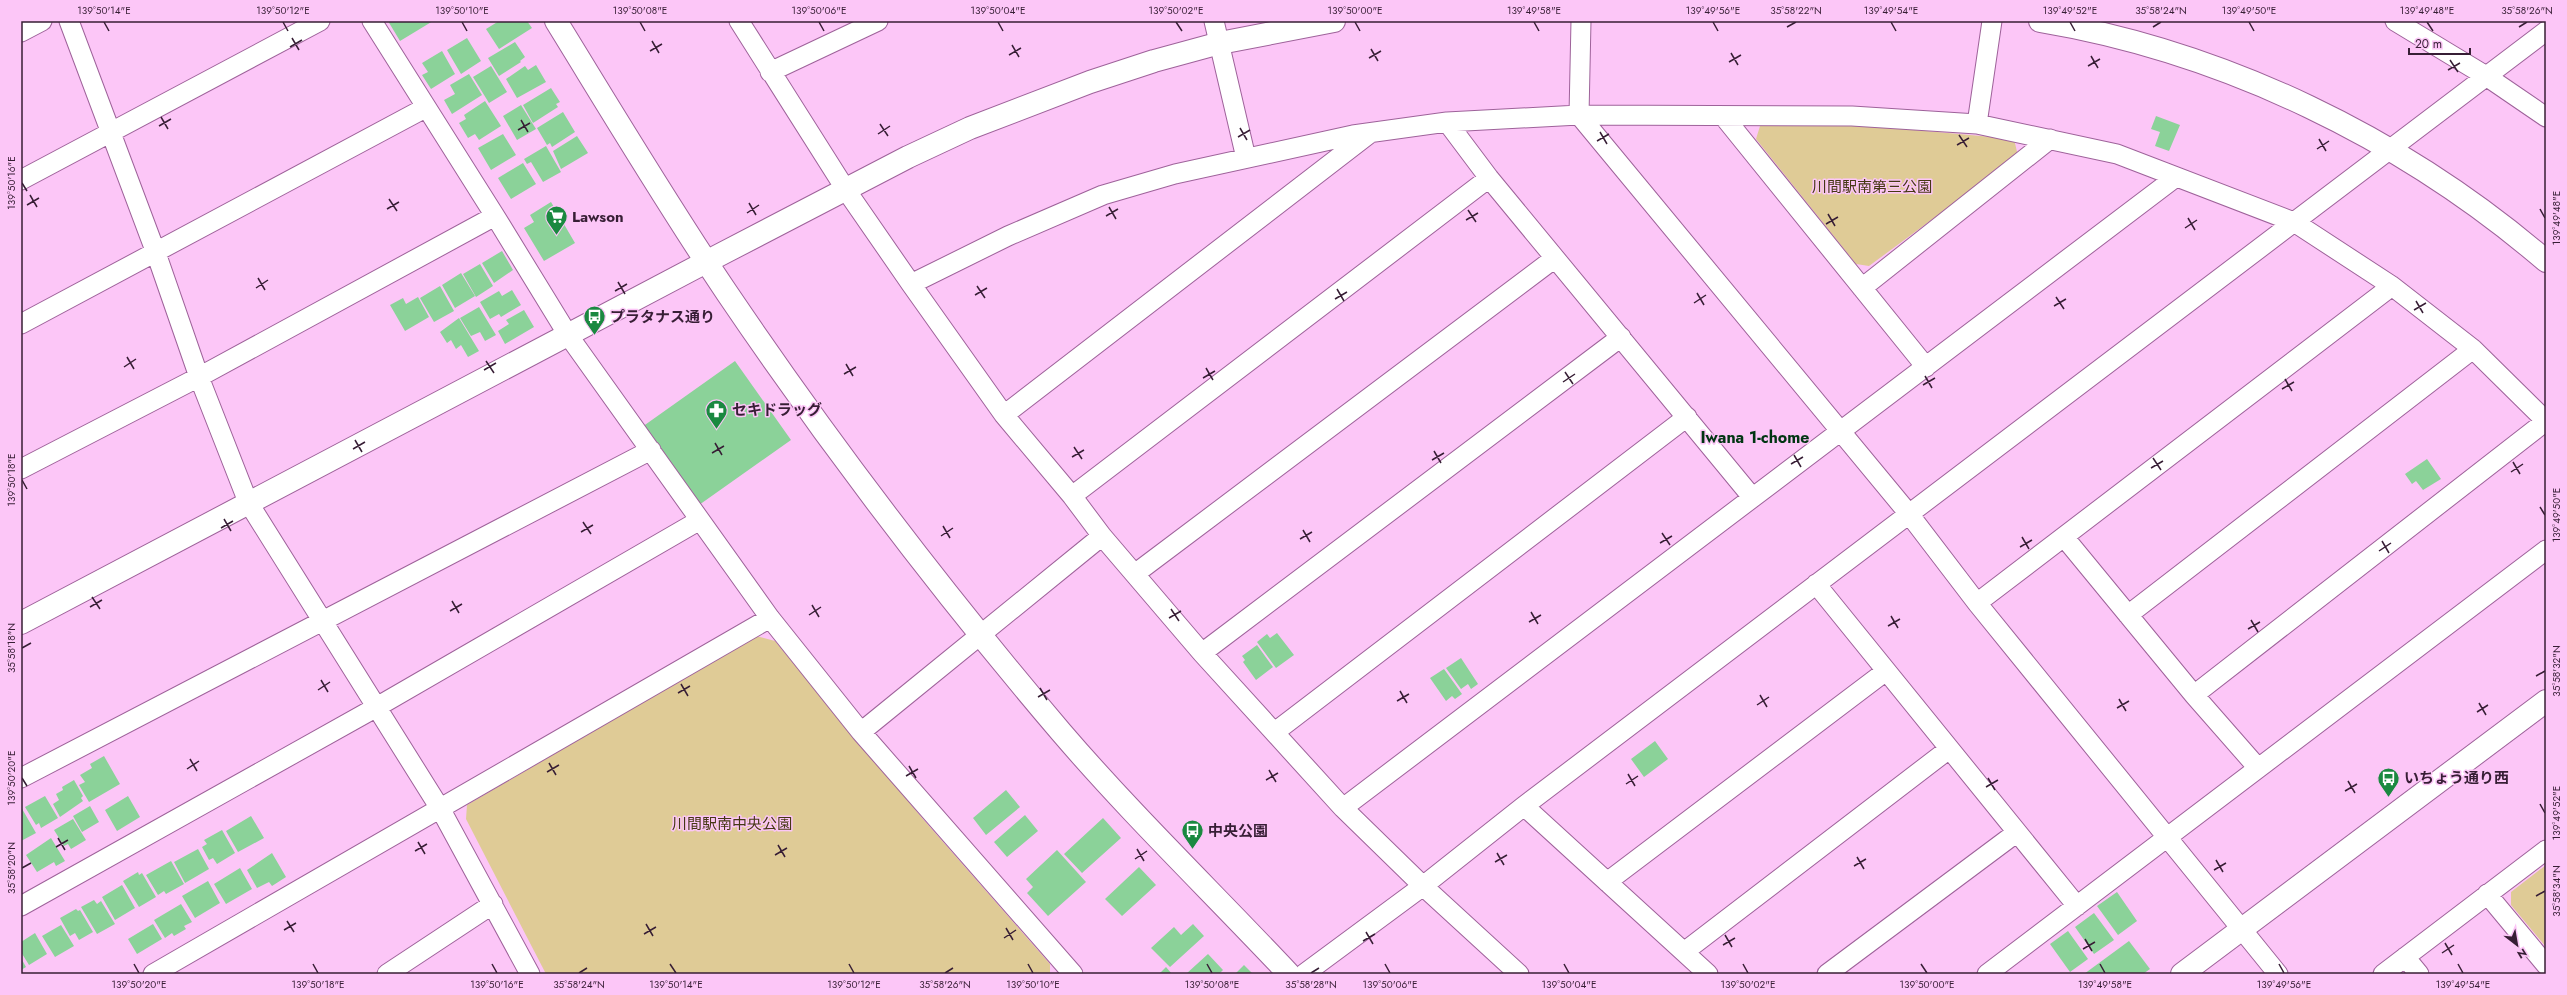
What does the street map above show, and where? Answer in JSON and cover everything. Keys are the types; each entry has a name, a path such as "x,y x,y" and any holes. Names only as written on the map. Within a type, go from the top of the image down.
{"street":[{"path":"21,32 42,21"},
{"path":"69,21 156,253 199,377 248,502 375,708 441,810 530,974"},
{"path":"21,180 320,21"},
{"path":"372,21 496,216 568,336 770,618 861,732 1072,974"},
{"path":"556,21 706,262 842,454 981,636 1063,734 1158,839 1289,974"},
{"path":"739,21 846,190 911,284 1004,415 1072,496 1102,536 1136,573 1202,653 1343,808 1423,886 1520,974"},
{"path":"770,72 878,21"},
{"path":"1214,21 1246,158"},
{"path":"21,622 568,336 706,262 908,157 970,128 1024,106 1154,61 1220,43 1334,21"},
{"path":"1581,21 1579,115 1909,514 1977,603 2278,974"},
{"path":"1977,124 1992,21"},
{"path":"2040,21 2093,31 2221,69 2339,122 2447,187 2524,242 2546,261"},
{"path":"2395,21 2486,76 2546,117"},
{"path":"1304,974 1423,886 1524,806 2546,31"},
{"path":"21,324 426,108"},
{"path":"911,284 1008,236 1103,195 1175,174 1246,158 1370,133 1447,122 1579,115 1724,117 1852,116 1977,124 2117,154 2294,222 2392,286 2473,349 2546,421 2194,695"},
{"path":"1724,117 1926,367"},
{"path":"1447,122 1489,178 1752,497"},
{"path":"1004,415 1370,133"},
{"path":"1862,288 2050,139"},
{"path":"1343,808 2176,177"},
{"path":"1072,496 1489,178"},
{"path":"21,469 199,377 496,216"},
{"path":"1136,573 1555,258"},
{"path":"1977,603 2392,286"},
{"path":"1202,653 1620,337"},
{"path":"2128,615 2473,349"},
{"path":"1275,732 1687,417"},
{"path":"21,778 651,450"},
{"path":"21,906 375,708 700,520"},
{"path":"861,732 981,636 1102,536"},
{"path":"2064,536 2194,695 2258,768"},
{"path":"1987,974 2546,550"},
{"path":"1816,584 2016,833 2077,906"},
{"path":"153,974 441,810 770,618"},
{"path":"1607,882 1886,671"},
{"path":"2182,974 2546,702"},
{"path":"1684,952 1949,749"},
{"path":"1524,806 1708,974"},
{"path":"1827,974 2016,833"},
{"path":"2383,974 2546,850"},
{"path":"2487,894 2546,965"},
{"path":"387,974 492,904"},
{"path":"2405,957 2418,974"}],"green space":[{"name":"川間駅南第三公園","path":"1760,126 1871,126 2014,139 2018,156 1869,266 1856,264 1756,139"},
{"name":"川間駅南中央公園","path":"756,636 775,641 923,819 1050,964 1050,974 546,974 466,819 467,805"},
{"path":"2546,865 2546,947 2511,905 2511,892"}],"building":[{"path":"388,21 433,21 400,41"},
{"path":"499,21 527,21 532,28 499,49 486,29"},
{"path":"467,38 481,61 461,74 447,50"},
{"path":"515,42 525,57 520,61 521,62 499,76 488,58"},
{"path":"442,51 455,74 431,89 422,75 428,72 422,63"},
{"path":"536,65 546,82 517,98 506,79 525,66 528,70"},
{"path":"491,66 507,92 489,103 473,77"},
{"path":"469,74 482,95 452,114 444,100 455,94 450,85"},
{"path":"551,88 560,102 556,104 558,107 533,123 523,105"},
{"path":"485,101 501,126 479,140 475,134 468,138 459,123 466,119 464,115"},
{"path":"521,105 536,129 517,140 503,116"},
{"path":"563,112 575,132 552,147 550,143 547,145 537,128"},
{"path":"2156,116 2180,125 2169,151 2155,146 2160,132 2151,129"},
{"path":"503,134 516,155 491,170 478,148"},
{"path":"577,136 588,153 561,169 553,151"},
{"path":"546,146 561,172 543,182 531,162 527,164 524,159"},
{"path":"523,163 536,184 511,199 498,178"},
{"path":"551,202 575,243 544,261 524,228 534,222 530,215"},
{"path":"502,251 513,270 494,283 482,263"},
{"path":"480,264 493,286 476,297 463,274"},
{"path":"461,273 475,296 455,308 442,285"},
{"path":"440,286 454,311 434,322 420,298"},
{"path":"512,290 521,305 501,317 499,314 490,319 480,302 499,291 502,296"},
{"path":"418,297 429,317 405,331 390,305 403,298 406,304"},
{"path":"479,307 496,335 485,341 480,332 471,336 460,318"},
{"path":"524,310 534,327 505,344 498,331 509,324 506,320"},
{"path":"459,318 479,351 468,357 461,345 456,349 451,340 447,343 440,332"},
{"path":"735,361 791,440 699,505 642,427"},
{"path":"2427,459 2441,479 2423,490 2416,481 2412,484 2405,474"},
{"path":"1277,633 1294,655 1276,668 1257,642 1267,634 1270,638"},
{"path":"1257,645 1273,667 1256,680 1243,662 1245,660 1242,656"},
{"path":"1461,658 1478,684 1471,689 1468,684 1461,689 1446,668"},
{"path":"1444,669 1462,694 1455,699 1452,696 1446,701 1430,678"},
{"path":"1655,741 1668,759 1644,777 1631,759"},
{"path":"104,756 120,784 89,802 79,785 85,782 80,775 92,768 90,764"},
{"path":"74,780 83,796 81,798 83,801 60,817 53,804 59,800 56,794 63,790 62,787"},
{"path":"1006,790 1020,807 986,835 973,818"},
{"path":"45,796 58,818 41,828 39,823 36,825 25,807"},
{"path":"128,796 140,817 117,831 105,810"},
{"path":"90,806 99,822 82,832 73,816"},
{"path":"21,807 36,833 21,841"},
{"path":"1025,815 1038,831 1007,857 994,842"},
{"path":"251,816 264,838 238,852 226,831"},
{"path":"1103,818 1121,838 1082,873 1064,854"},
{"path":"73,819 86,840 71,849 68,844 64,846 54,830"},
{"path":"222,830 235,853 217,864 213,858 209,860 202,847 207,844 204,840"},
{"path":"51,838 65,861 56,866 54,862 37,872 26,855"},
{"path":"198,849 209,869 185,883 174,862"},
{"path":"1057,850 1086,882 1048,916 1027,893 1033,887 1026,879"},
{"path":"272,853 286,877 272,886 269,882 257,888 247,870"},
{"path":"171,861 184,884 166,894 164,891 158,895 146,875"},
{"path":"1139,867 1156,885 1122,916 1105,899"},
{"path":"240,868 252,889 226,904 214,884"},
{"path":"138,872 139,875 142,873 156,897 139,907 123,881"},
{"path":"208,881 220,903 195,918 182,896"},
{"path":"122,885 135,908 115,920 102,897"},
{"path":"2117,892 2137,921 2118,935 2097,906"},
{"path":"94,900 97,904 101,901 115,924 97,934 81,907"},
{"path":"181,904 192,922 184,926 186,929 174,936 172,933 165,938 154,920"},
{"path":"76,909 78,911 80,910 93,932 79,940 75,933 70,936 60,918"},
{"path":"2094,913 2114,940 2094,954 2075,927"},
{"path":"153,924 162,939 137,954 128,939"},
{"path":"1193,924 1204,936 1170,967 1151,948 1174,927 1181,935"},
{"path":"61,925 74,946 55,957 42,936"},
{"path":"2068,931 2088,959 2070,972 2050,944"},
{"path":"35,933 47,954 29,965 21,952 21,942"},
{"path":"2129,941 2150,969 2143,974 2084,974"},
{"path":"1208,954 1223,970 1219,974 1186,974"},
{"path":"21,958 26,967 21,970"},
{"path":"1244,965 1253,974 1235,974"},
{"path":"1166,967 1172,974 1159,974"}],"place":[{"name":"Lawson","path":"557,236"},
{"name":"プラタナス通り","path":"595,336"},
{"name":"セキドラッグ","path":"716,430"},
{"name":"いちょう通り西","path":"2388,798"},
{"name":"中央公園","path":"1193,850"}],"district":[{"name":"Iwana 1-chome","path":"1755,437"}]}
